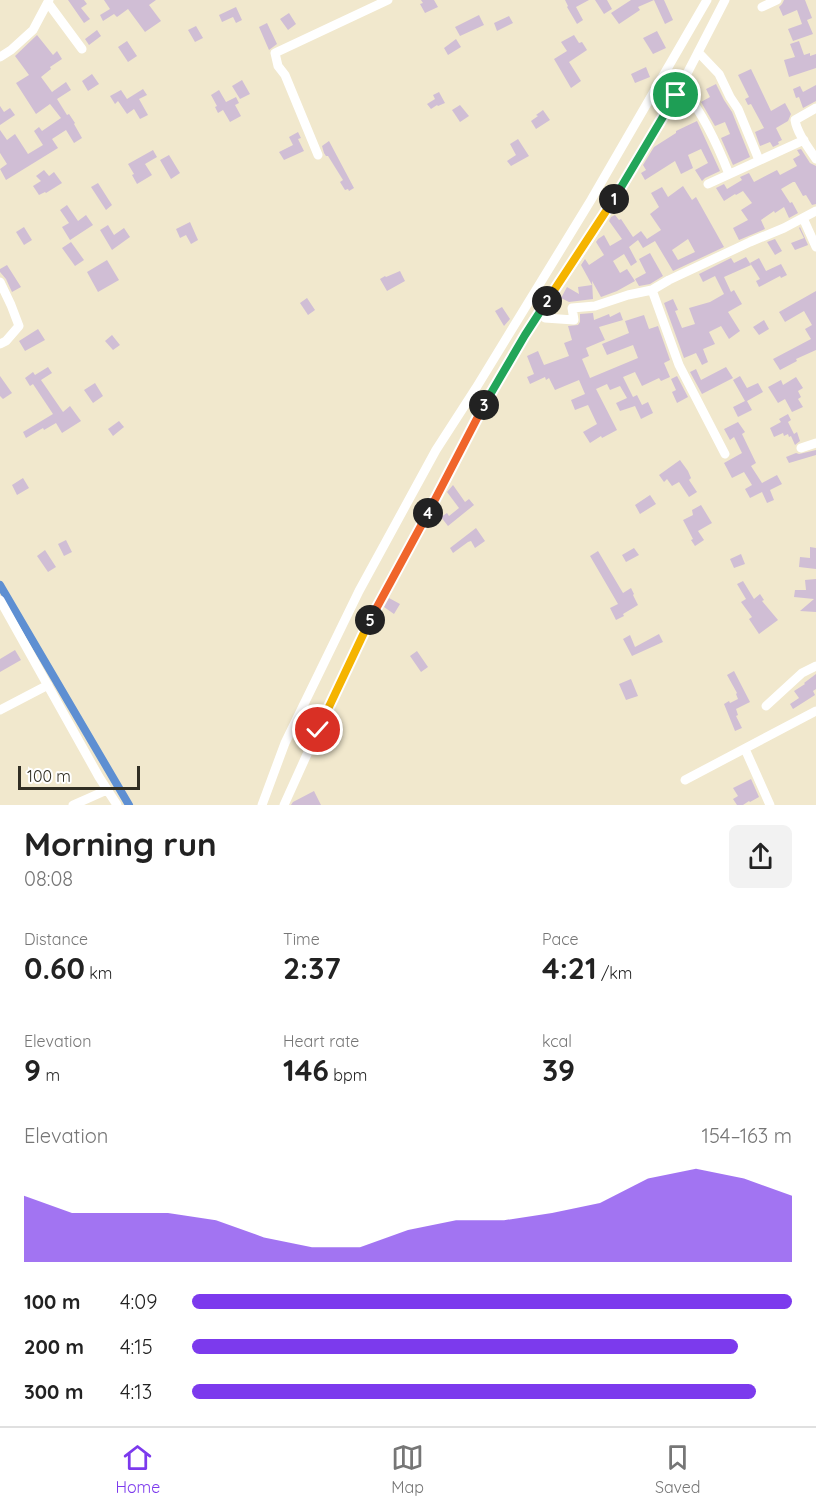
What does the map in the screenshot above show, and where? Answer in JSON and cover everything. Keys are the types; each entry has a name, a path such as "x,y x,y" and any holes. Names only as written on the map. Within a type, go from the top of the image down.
{"street":[{"path":"318,155 285,75 278,66 275,53 388,0"},
{"path":"262,805 285,743 359,591 436,450 585,210 707,0"},
{"path":"284,805 373,613 435,501 478,416 525,335 615,198 676,95 725,0"},
{"path":"762,7 777,0"},
{"path":"0,57 12,50 33,30 49,1 82,49"},
{"path":"698,52 719,74 738,109 759,160"},
{"path":"676,95 686,93 695,105 721,153 729,174"},
{"path":"816,108 795,120 816,159"},
{"path":"708,184 804,140"},
{"path":"545,318 574,320 572,308 595,306 652,290 669,279 784,228 816,211"},
{"path":"803,218 816,247"},
{"path":"0,282 19,326 6,341 0,344"},
{"path":"652,290 679,365 725,454"},
{"path":"801,448 816,443"},
{"path":"0,600 117,805"},
{"path":"766,706 802,673 816,666"},
{"path":"0,710 48,685"},
{"path":"685,780 816,711"},
{"path":"745,749 770,805"},
{"path":"73,805 107,790"}],"building":[{"path":"68,0 84,0 87,4 81,8 90,19 84,23"},
{"path":"104,0 156,0 149,5 161,21 145,32 128,9 117,17 114,14 103,21 100,15 110,9"},
{"path":"421,0 434,0 438,7 425,13 420,4 423,3"},
{"path":"565,0 589,0 576,7 583,20 577,24"},
{"path":"595,0 607,0 612,9 604,14"},
{"path":"631,0 654,0 638,7 640,10 619,24 611,13"},
{"path":"654,0 664,0 673,20 665,24"},
{"path":"784,0 805,0 812,18 807,20 813,34 793,41 788,29 802,24 797,10 783,16 779,7"},
{"path":"236,7 242,20 236,23 233,17 222,22 219,15"},
{"path":"289,13 296,24 288,30 280,19"},
{"path":"479,15 484,25 460,36 455,27"},
{"path":"509,16 513,23 497,31 494,23"},
{"path":"267,23 277,44 269,50 259,27"},
{"path":"196,26 203,38 195,42 188,30"},
{"path":"97,30 101,36 89,45 85,39"},
{"path":"657,31 666,48 653,54 643,38"},
{"path":"37,35 53,55 57,51 62,59 41,77 52,92 66,82 71,90 57,99 75,123 82,138 74,143 66,130 52,139 58,148 6,180 0,169 7,164 0,153 0,130 7,140 15,134 28,154 43,145 34,131 39,127 42,131 61,118 50,104 36,114 16,83 29,75 15,56"},
{"path":"574,35 587,50 569,62 581,81 571,88 554,59 567,51 561,42"},
{"path":"456,39 461,47 448,55 444,48"},
{"path":"127,41 137,56 128,62 118,47"},
{"path":"799,41 804,55 816,54 816,68 789,77 784,60 795,57 790,44"},
{"path":"646,67 650,77 635,83 631,74"},
{"path":"751,69 771,111 785,103 791,114 788,121 776,128 782,140 773,147 770,142 760,146 755,132 764,128 751,104 748,105 745,99 749,97 738,75"},
{"path":"92,74 99,84 88,91 82,81"},
{"path":"242,80 250,94 240,99 232,86"},
{"path":"716,84 732,112 750,157 733,165 721,138 730,134 725,122 715,126 701,102 710,97 706,89"},
{"path":"816,85 816,101 803,108 793,89 800,86 803,92"},
{"path":"143,89 147,95 139,99 148,115 140,119 134,109 127,114 118,101 115,104 110,96 121,90 127,99"},
{"path":"219,90 226,102 236,97 239,103 235,105 241,116 230,122 223,110 218,113 211,95"},
{"path":"439,92 445,103 431,109 427,104 435,99 433,95"},
{"path":"460,105 469,116 460,122 452,110"},
{"path":"0,106 4,112 10,108 15,115 0,125"},
{"path":"543,110 550,120 536,129 531,121"},
{"path":"697,121 720,171 702,181 695,170 708,163 701,149 688,155 693,168 681,174 675,161 645,180 641,173 646,170 643,165 654,147 676,131"},
{"path":"298,132 301,138 298,139 304,151 284,160 279,152 293,145 289,137"},
{"path":"518,139 529,156 511,166 507,161 516,155 510,144"},
{"path":"329,141 354,188 349,191 345,190 340,182 343,180 324,153 322,146"},
{"path":"801,149 810,163 816,166 816,204 812,205 793,182 781,189 798,213 789,218 784,207 775,213 774,211 761,220 765,229 739,240 733,228 748,220 741,210 752,203 743,191 724,201 716,188 724,184 727,189 742,180 740,177 749,173 754,182 777,170 780,175 797,166 793,159 800,155 797,150"},
{"path":"153,150 157,157 145,164 152,175 137,184 128,164"},
{"path":"169,155 180,173 171,179 160,160"},
{"path":"44,170 49,176 54,172 62,183 39,195 33,186 41,181 36,176"},
{"path":"98,183 112,205 106,210 91,187"},
{"path":"683,186 692,200 696,197 724,247 673,271 655,241 643,248 638,240 629,247 637,262 631,266 624,254 613,261 620,273 627,269 635,281 601,297 592,281 593,299 569,302 561,298 567,287 579,294 578,287 592,285 581,265 585,259 589,265 604,255 596,242 598,239 604,235 610,246 622,239 609,221 611,217 615,215 619,220 621,219 633,237 641,231 647,239 661,230 650,214 659,207 651,193 662,187 668,197","holes":["688,239 695,252 678,260 672,250"]},
{"path":"67,205 78,221 86,215 93,225 70,240 62,227 69,223 60,210"},
{"path":"190,222 198,240 191,244 186,235 180,238 176,229"},
{"path":"108,225 114,235 124,228 130,237 112,250 100,230"},
{"path":"24,227 32,240 24,245 16,232"},
{"path":"800,227 808,245 795,250 791,243 804,238"},
{"path":"775,239 782,251 775,255 767,242"},
{"path":"71,242 84,260 75,266 62,248"},
{"path":"650,253 663,276 650,284 639,286 635,279 646,273 639,259"},
{"path":"746,257 751,265 724,277 731,292 734,290 742,304 728,312 740,331 729,339 721,326 709,332 715,344 703,349 708,362 702,365 696,353 684,358 664,303 673,299 682,328 695,324 689,308 710,302 724,294 715,276 703,282 699,274 731,258 734,263"},
{"path":"759,258 766,271 781,264 787,275 781,278 780,276 759,287 756,281 760,279 750,263"},
{"path":"107,260 119,280 98,292 87,272"},
{"path":"7,265 21,287 12,292 0,272 0,269"},
{"path":"400,271 405,281 387,291 380,279"},
{"path":"816,291 816,350 796,359 797,361 780,370 773,359 811,339 805,329 812,325 804,311 785,322 779,312"},
{"path":"307,298 315,310 308,315 300,303"},
{"path":"502,307 510,319 504,326 495,311"},
{"path":"620,312 623,320 599,327 605,340 586,348 589,356 582,359 590,378 638,358 633,345 607,355 602,344 629,333 625,321 644,315 649,329 658,326 670,360 664,363 670,377 661,381 659,378 642,386 635,372 623,377 633,397 637,395 642,405 648,402 653,413 641,419 635,406 620,411 616,403 627,398 620,386 610,390 607,384 596,389 617,430 590,443 583,432 597,424 588,405 575,410 571,400 585,394 579,380 555,390 549,378 546,380 545,377 530,384 527,377 534,374 527,356 538,351 544,365 569,356 564,343 572,340 568,326 578,325 580,314 593,313 594,320 609,314 610,317"},
{"path":"764,320 769,329 759,335 753,327"},
{"path":"38,329 45,340 25,351 19,341"},
{"path":"112,335 120,345 113,350 105,341"},
{"path":"48,367 52,373 41,380 63,412 70,406 81,421 62,433 56,423 26,438 23,432 53,414 33,384 30,386 25,378 33,372 35,375"},
{"path":"726,367 733,378 702,394 690,372 696,369 701,380"},
{"path":"0,376 12,393 3,399 0,396"},
{"path":"677,376 688,397 677,403 672,392 676,390 671,379"},
{"path":"740,376 747,388 758,383 763,392 747,401 752,410 738,417 733,407 745,401 733,380"},
{"path":"796,377 803,388 798,391 801,397 798,399 803,407 792,412 785,399 778,403 768,387 781,380 783,385"},
{"path":"95,383 103,396 93,403 84,390"},
{"path":"788,414 791,420 788,422 794,434 797,432 800,441 795,445 788,434 784,436 783,433 774,437 770,428 781,422 779,419"},
{"path":"119,421 124,427 113,436 108,429"},
{"path":"738,422 745,432 742,434 756,463 751,466 762,483 777,475 782,484 770,490 774,500 767,503 762,492 750,498 745,489 752,485 744,472 732,478 724,463 742,453 734,437 730,440 724,429"},
{"path":"816,450 816,455 789,463 786,457"},
{"path":"680,460 688,471 691,478 689,480 697,492 689,497 679,482 672,486 667,479 664,482 659,475"},
{"path":"23,478 29,488 17,495 12,485"},
{"path":"453,485 465,502 469,499 474,505 448,526 441,517 447,513 449,516 459,508 447,492"},
{"path":"650,495 656,504 640,514 635,505"},
{"path":"701,505 712,523 698,531 704,540 695,546 683,520 693,515 692,510"},
{"path":"476,528 485,541 475,548 471,541 468,542 453,553 450,548"},
{"path":"66,540 72,552 64,556 58,544"},
{"path":"810,547 816,548 816,569 799,567 800,557 810,558"},
{"path":"634,548 639,555 626,562 622,555"},
{"path":"45,550 56,567 48,572 37,556"},
{"path":"598,551 623,593 631,588 638,605 616,620 610,608 618,604 590,556"},
{"path":"741,554 745,564 734,568 730,559"},
{"path":"816,579 816,612 800,611 814,599 794,597 795,590 806,590 805,580"},
{"path":"743,581 754,599 760,594 764,600 762,601 778,620 759,634 749,619 752,617 741,602 746,599 737,584"},
{"path":"389,598 400,604 394,614 384,607"},
{"path":"659,634 663,642 632,656 623,639 630,635 635,647"},
{"path":"15,650 21,660 0,672 0,659"},
{"path":"417,651 428,667 421,672 410,656"},
{"path":"734,671 750,702 736,709 738,715 736,716 742,728 735,731 724,704 738,699 727,675"},
{"path":"816,674 816,689 813,691 815,695 793,709 790,704 799,698 794,691"},
{"path":"631,679 638,696 626,700 619,684"},
{"path":"751,779 759,797 743,805 737,805 733,799 738,796 733,788"},
{"path":"314,791 321,805 291,805 293,802"}],"waterway":[{"path":"0,585 129,805"}],"route":[{"path":"318,730 373,613 435,501 478,416 525,335 591,237 676,95"}]}
